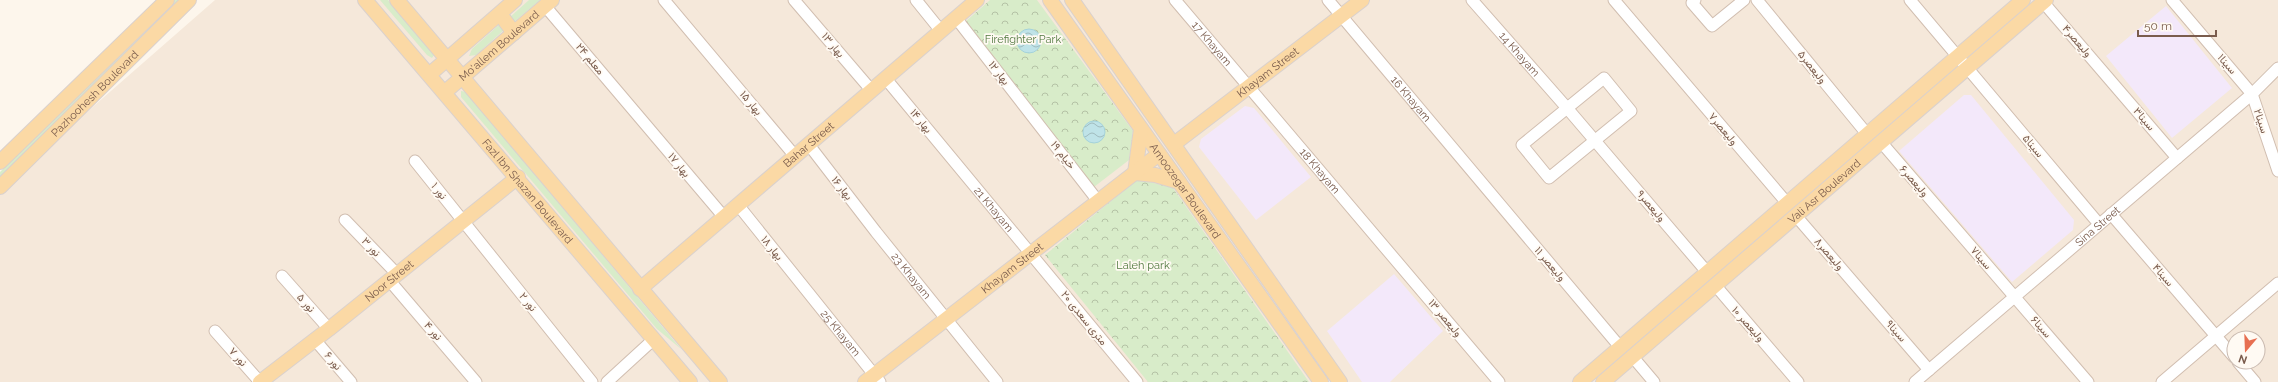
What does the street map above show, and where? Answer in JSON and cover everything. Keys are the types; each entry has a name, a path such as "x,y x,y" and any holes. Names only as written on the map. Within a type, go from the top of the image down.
{"main road":[{"name":"Pazhoohesh Boulevard","path":"0,162 166,0"},
{"name":"Pazhoohesh Boulevard","path":"0,187 189,0"},
{"name":"Fazl Ibn Shazan Boulevard","path":"365,0 518,177 687,379"},
{"name":"Fazl Ibn Shazan Boulevard","path":"397,0 720,382"},
{"path":"430,74 515,0"},
{"name":"Bahar Street","path":"640,289 977,0"},
{"name":"Amoozegar Boulevard","path":"1050,0 1321,382"},
{"name":"Amoozegar Boulevard","path":"1072,0 1340,382"},
{"name":"Khayam Street","path":"1174,144 1362,0"},
{"name":"Vali Asr Boulevard","path":"1585,380 1620,347 2022,0"},
{"name":"Vali Asr Boulevard","path":"1603,382 2045,1"},
{"name":"Mo'allem Boulevard","path":"445,92 548,3"},
{"path":"500,14 514,33"},
{"path":"1088,54 1104,44"},
{"path":"1141,129 1136,173 1155,175 1179,182"},
{"name":"Khayam Street","path":"873,380 947,319 1159,154"},
{"name":"Noor Street","path":"260,382 464,222 518,177"},
{"path":"1743,241 1753,253"},
{"path":"1291,340 1304,331"},
{"path":"687,379 701,359"}],"street":[{"name":"بهار ۱۵","path":"664,0 795,156"},
{"name":"بهار ۱۳","path":"794,0 872,91"},
{"path":"916,0 942,31"},
{"name":"17 Khayam","path":"1174,0 1248,87"},
{"name":"16 Khayam","path":"1328,0 1481,181"},
{"name":"14 Khayam","path":"1472,0 1595,140"},
{"name":"ولیعصر۷","path":"1614,0 1787,203"},
{"path":"1695,0 1692,2 1712,26 1744,0"},
{"name":"ولیعصر۵","path":"1757,0 1867,134"},
{"name":"سینا۵","path":"1910,0 2099,224"},
{"name":"سینا۱","path":"2172,0 2252,94"},
{"name":"ولیعصر۴","path":"2045,1 2110,80"},
{"name":"معلم ۲۴","path":"548,3 634,112"},
{"name":"بهار ۱۲","path":"956,18 1027,109"},
{"name":"Sina Street","path":"1915,382 2252,94 2278,68"},
{"path":"1604,78 1631,111 1595,140 1548,178 1522,145 1604,78"},
{"name":"بهار ۱۴","path":"886,79 957,164"},
{"name":"سینا۳","path":"2110,80 2178,158"},
{"name":"18 Khayam","path":"1248,87 1390,255"},
{"name":"سینا۲","path":"2252,94 2278,171"},
{"name":"خیام ۱۹","path":"1027,109 1098,201"},
{"name":"بهار ۱۷","path":"634,112 724,217"},
{"name":"ولیعصر۹","path":"1595,140 1707,272"},
{"name":"ولیعصر۶","path":"1881,142 1948,220"},
{"name":"بهار ۱۶","path":"809,144 876,232"},
{"name":"نور ۱","path":"415,161 464,222"},
{"name":"21 Khayam","path":"957,164 1031,253"},
{"name":"ولیعصر ۱۱","path":"1481,181 1620,347"},
{"name":"بهار ۱۸","path":"738,205 806,290"},
{"name":"سینا۴","path":"2111,214 2226,348"},
{"name":"ولیعصر۸","path":"1796,216 1862,293"},
{"name":"نور ۳","path":"345,220 393,277"},
{"name":"سینا۷","path":"1948,220 2014,297"},
{"name":"نور ۲","path":"464,222 592,382"},
{"name":"23 Khayam","path":"876,232 997,382"},
{"name":"۲۰ متری سعدی","path":"1031,253 1137,382"},
{"name":"ولیعصر ۱۳","path":"1390,255 1499,382"},
{"name":"نور ۵","path":"282,276 329,329"},
{"name":"نور ۴","path":"393,277 476,382"},
{"path":"2162,382 2278,283"},
{"name":"ولیعصر ۱۰","path":"1715,285 1798,382"},
{"name":"25 Khayam","path":"806,290 873,380"},
{"name":"سینا۹","path":"1862,293 1929,370"},
{"name":"سینا۶","path":"2014,297 2088,382"},
{"name":"نور ۷","path":"215,331 260,382"},
{"path":"607,382 654,339"},
{"name":"نور ۶","path":"315,340 351,382"},
{"path":"1632,356 1654,382"},
{"path":"2245,370 2255,382"}],"shaded area":[{"path":"215,0 2278,0 2278,382 0,382 0,188"},
{"path":"2166,6 2232,88 2172,138 2106,56"},
{"path":"1964,95 1971,95 2074,220 2073,230 2012,282 1899,151"},
{"path":"1245,106 1254,108 1311,177 1256,220 1199,147 1201,139"},
{"path":"1394,274 1443,331 1390,382 1362,382 1327,331"}],"green space":[{"path":"175,0 180,0 0,179 0,172"},
{"path":"380,0 388,0 432,52 434,55 432,58 427,55"},
{"path":"529,0 540,0 514,22 510,17"},
{"name":"Firefighter Park","path":"990,0 1037,0 1133,131 1129,160 1094,187 965,22"},
{"path":"500,24 505,29 476,55 469,56 472,49"},
{"path":"461,91 466,92 681,349 657,329 461,97"},
{"name":"Laleh park","path":"1138,179 1173,188 1309,382 1148,382 1045,255"}],"water":[{"path":"1029,29 1038,32 1041,41 1038,50 1029,53 1020,50 1017,41 1020,32"},
{"path":"1094,121 1102,124 1105,132 1102,140 1094,143 1086,140 1083,132 1086,124"}]}
